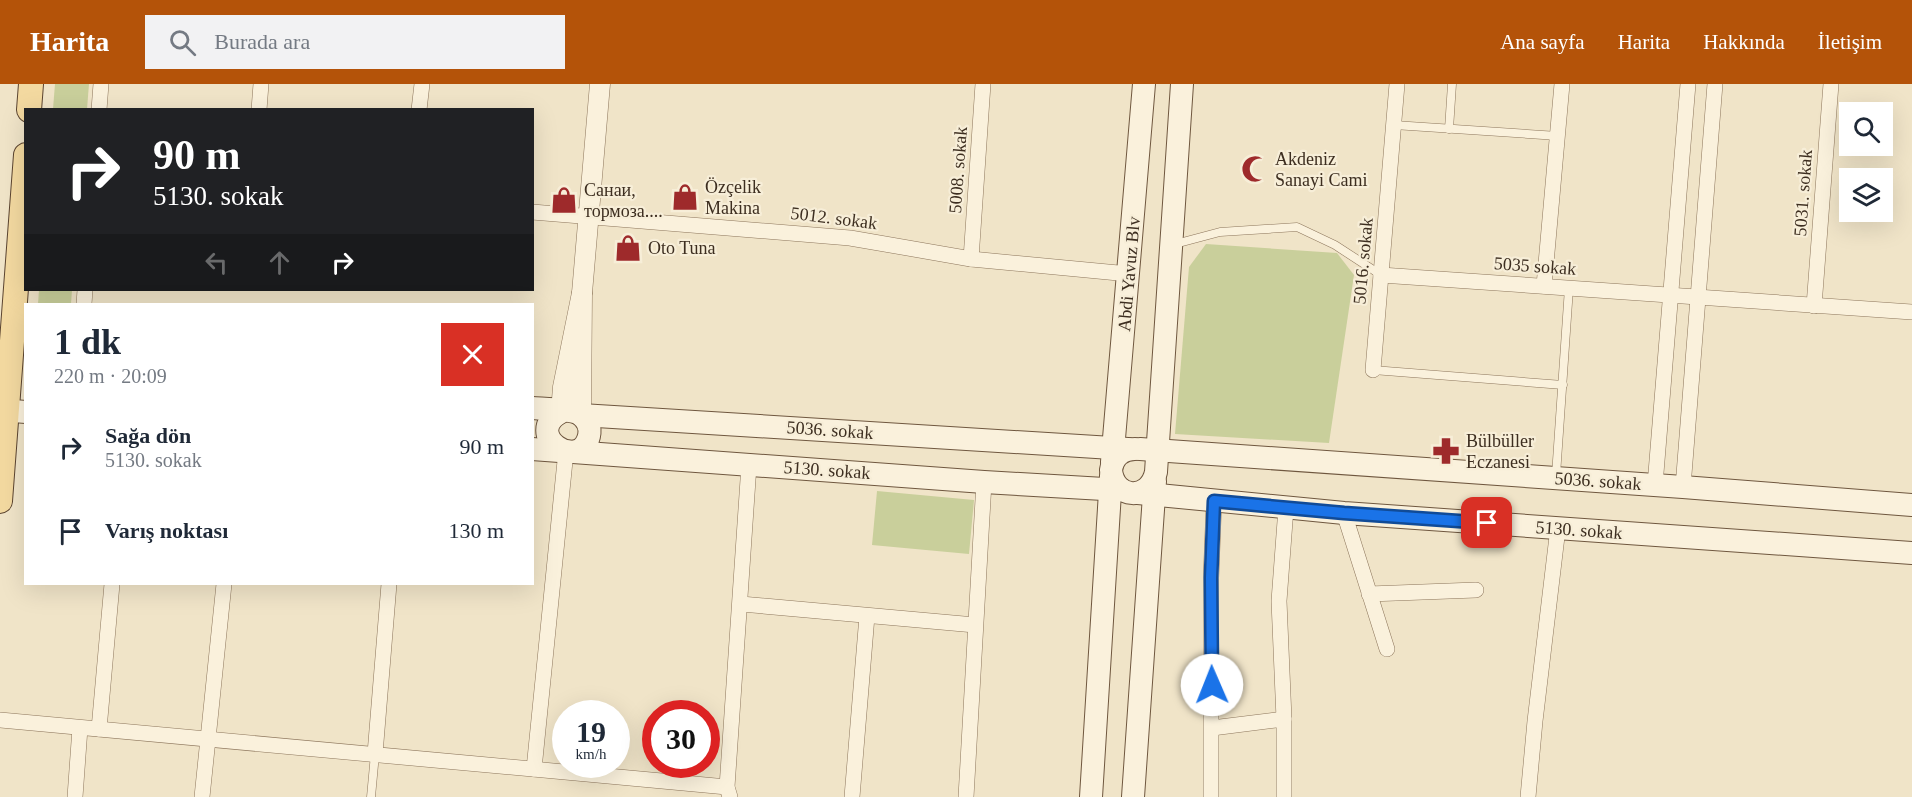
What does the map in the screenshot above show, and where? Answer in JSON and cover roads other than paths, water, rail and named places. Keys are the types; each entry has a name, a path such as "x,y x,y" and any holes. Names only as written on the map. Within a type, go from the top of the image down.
{"main road":[{"path":"29,108 31,84"},
{"name":"Abdi Yavuz Blv","path":"1133,471 1129,274 1144,84"},
{"path":"1091,797 1133,471 1170,246 1182,84"},
{"path":"0,501 11,411 24,202"},
{"name":"5036. sokak","path":"534,408 1133,471 1556,478 1912,505"},
{"path":"571,413 589,428 588,439 576,450 561,450 552,443 548,434 552,418 571,413"},
{"name":"5130. sokak","path":"534,449 984,482 1133,471 1214,501 1344,513 1912,553"},
{"path":"1133,471 1133,797"}],"street":[{"path":"99,108 101,84"},
{"path":"259,108 261,84"},
{"path":"419,108 422,84"},
{"path":"571,413 600,84"},
{"name":"5008. sokak","path":"971,259 983,84"},
{"name":"5016. sokak","path":"1373,370 1397,84"},
{"path":"1544,286 1562,84"},
{"path":"1655,485 1688,84"},
{"path":"1683,487 1715,84"},
{"name":"5031. sokak","path":"1814,306 1831,84"},
{"name":"5012. sokak","path":"534,212 850,238 971,259 1129,274"},
{"name":"5035 sokak","path":"1381,275 1912,312"},
{"path":"534,769 566,451"},
{"path":"0,720 534,769 729,792 749,465"},
{"path":"966,797 984,482"},
{"path":"1211,797 1211,578 1214,501"},
{"path":"1286,508 1279,601 1289,796"},
{"path":"1344,513 1387,649"},
{"path":"1528,797 1558,528"},
{"path":"99,729 112,585"},
{"path":"202,797 224,585"},
{"path":"375,754 389,585"},
{"path":"1370,594 1476,590"},
{"path":"741,604 975,625"},
{"path":"852,797 867,616"},
{"path":"1212,728 1284,719"},
{"path":"75,797 80,728"}],"lane":[{"path":"1449,129 1452,84"},
{"path":"1394,125 1558,136"},
{"name":"5035 sokak","path":"1170,246 1220,232 1297,228 1335,245 1381,275"},
{"path":"1556,478 1569,288"},
{"path":"1373,370 1563,385"},
{"path":"371,797 375,754"}],"place":[{"name":"Akdeniz Sanayi Cami","path":"1255,169"},
{"name":"Özçelik Makina","path":"685,197"},
{"name":"Санаи, тормоза....","path":"564,200"},
{"name":"Oto Tuna","path":"628,248"},
{"name":"Bülbüller Eczanesi","path":"1446,451"}]}
